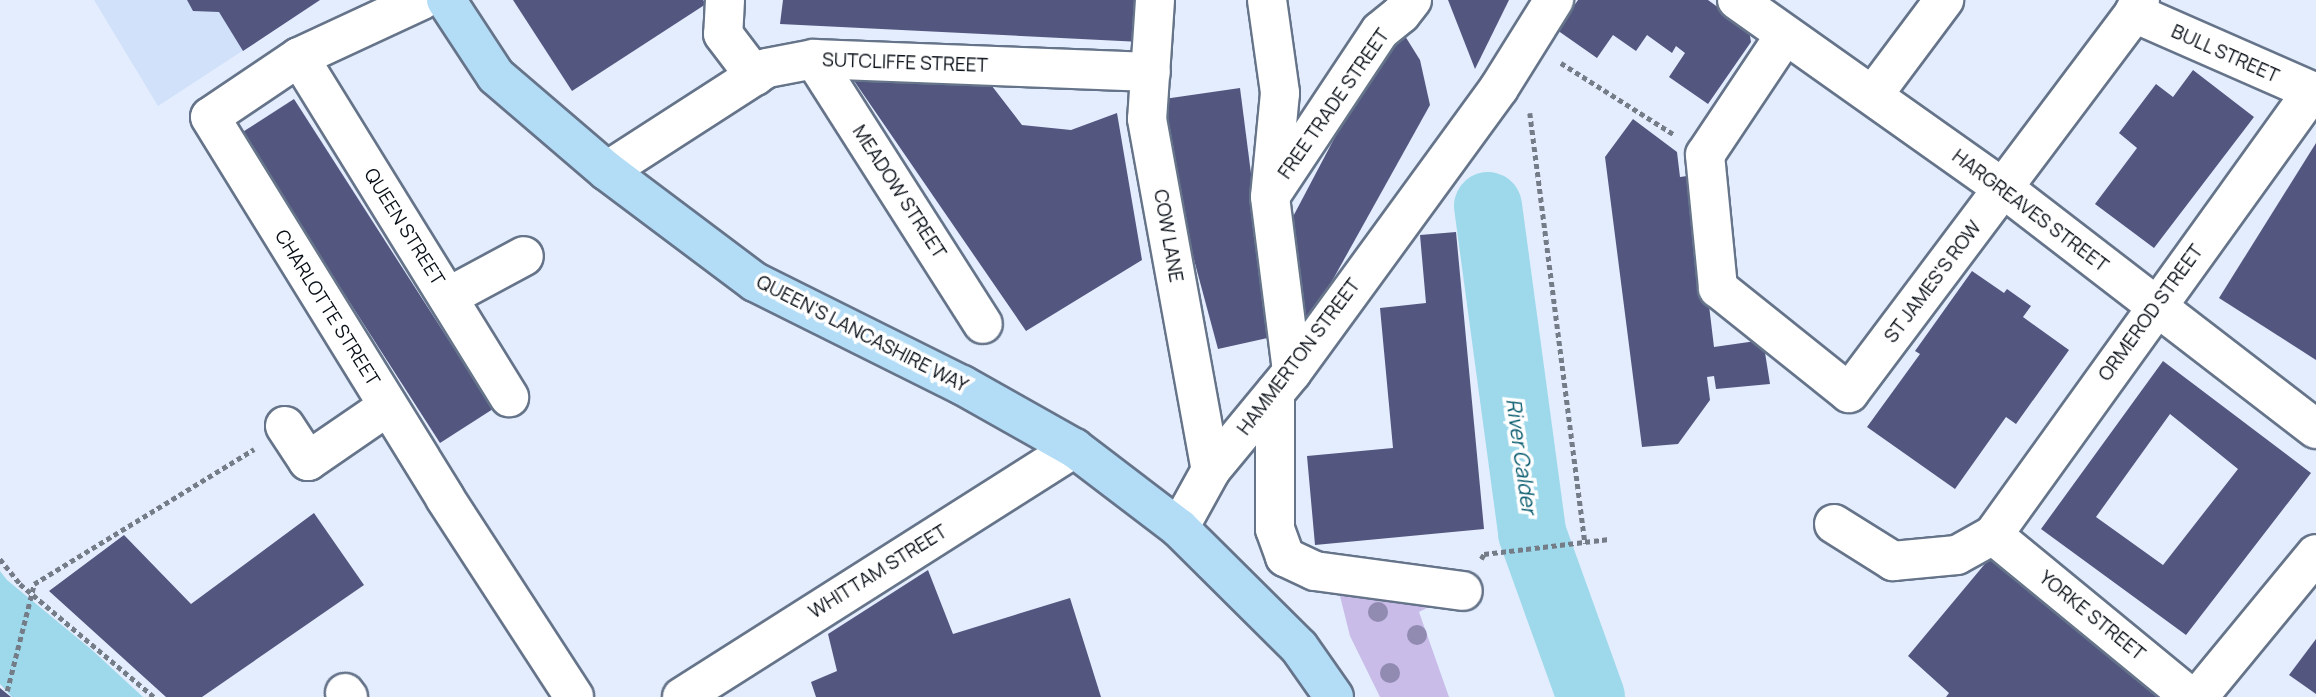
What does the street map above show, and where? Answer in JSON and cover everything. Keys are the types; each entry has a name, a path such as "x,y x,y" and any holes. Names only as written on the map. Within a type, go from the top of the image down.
{"main road":[{"name":"QUEEN'S LANCASHIRE WAY","path":"446,0 496,76 607,171 755,282 962,385 1074,448 1179,528"},
{"path":"1179,528 1299,647 1334,697"}],"street":[{"path":"299,57 422,0"},
{"path":"726,0 723,34 755,76"},
{"name":"COW LANE","path":"1155,0 1147,120 1211,470"},
{"path":"1267,0 1280,93 1270,197 1283,382 1275,530 1285,558 1315,571 1464,591"},
{"name":"HAMMERTON STREET","path":"1179,528 1211,470 1283,382 1499,88 1554,0"},
{"name":"HARGREAVES STREET","path":"1737,0 2003,188 2316,429"},
{"path":"1873,95 1944,0"},
{"name":"BULL STREET","path":"2137,6 2314,93"},
{"name":"ST JAMES'S ROW","path":"1705,155 1718,288 1849,393 2137,6"},
{"name":"FREE TRADE STREET","path":"1270,197 1380,31 1406,7"},
{"path":"1705,155 1785,36"},
{"name":"CHARLOTTE STREET","path":"299,57 210,117 445,498 575,697"},
{"name":"QUEEN STREET","path":"299,57 509,397"},
{"name":"SUTCLIFFE STREET","path":"607,171 767,68 814,59 1151,72"},
{"name":"MEADOW STREET","path":"814,59 983,324"},
{"name":"ORMEROD STREET","path":"1993,535 2155,307 2314,93"},
{"path":"448,297 524,256"},
{"path":"285,426 308,461 388,406"},
{"name":"WHITTAM STREET","path":"682,697 1074,448"},
{"path":"1834,524 1893,561 1957,555 1993,535"},
{"name":"YORKE STREET","path":"1993,535 2190,697"},
{"path":"2198,697 2316,554"}],"path":[{"path":"1525,47 1705,155"},
{"path":"1525,47 1585,543"},
{"path":"7,691 34,584 255,449"},
{"path":"1484,554 1609,539"},
{"path":"0,559 20,584 154,697"}],"shaded area":[{"path":"94,0 320,0 158,106"},
{"path":"0,571 7,580 92,650 143,697 12,697 0,684"},
{"path":"1339,592 1446,598 1419,612 1449,697 1380,697 1350,636"}],"building":[{"path":"187,0 320,0 243,51 219,12 193,11"},
{"path":"513,0 703,0 706,4 572,91"},
{"path":"783,0 1146,0 1141,42 780,24"},
{"path":"1448,0 1509,0 1475,69"},
{"path":"1578,0 1708,0 1749,30 1751,42 1708,104 1669,77 1685,53 1676,46 1672,53 1647,35 1636,51 1613,35 1597,58 1557,30"},
{"path":"1405,36 1420,60 1430,105 1312,317 1300,314 1287,228 1382,48"},
{"path":"2193,70 2254,117 2154,248 2095,204 2137,148 2119,133 2156,84 2173,97"},
{"path":"848,72 985,77 1022,125 1071,130 1117,113 1142,260 1026,331"},
{"path":"1240,88 1272,337 1218,349 1157,122 1157,100"},
{"path":"294,99 493,409 440,443 241,133"},
{"path":"1633,119 1677,152 1680,177 1687,176 1685,156 1703,155 1696,197 1714,347 1763,340 1770,384 1716,389 1714,376 1707,377 1710,400 1678,444 1642,447 1605,157"},
{"path":"2316,143 2316,360 2219,298"},
{"path":"1456,232 1484,529 1315,545 1307,456 1393,448 1380,308 1426,303 1420,235"},
{"path":"1972,271 2004,293 2007,289 2031,306 2023,317 2069,350 2016,424 2006,417 1955,489 1867,427 1920,354 1915,351"},
{"path":"2163,361 2311,473 2186,635 2041,529","holes":["2170,414 2238,469 2163,565 2096,517"]},
{"path":"314,513 364,585 202,697 166,697 49,591 124,535 191,604"},
{"path":"1994,553 2165,697 1946,697 1949,693 1908,656"},
{"path":"928,570 953,634 1070,598 1101,697 816,697 811,682 837,671 828,634"},
{"path":"2316,639 2316,694 2289,675"},
{"path":"0,688 11,697 0,697"}],"waterway":[{"name":"River Calder","path":"1488,206 1532,533 1591,697"}]}
